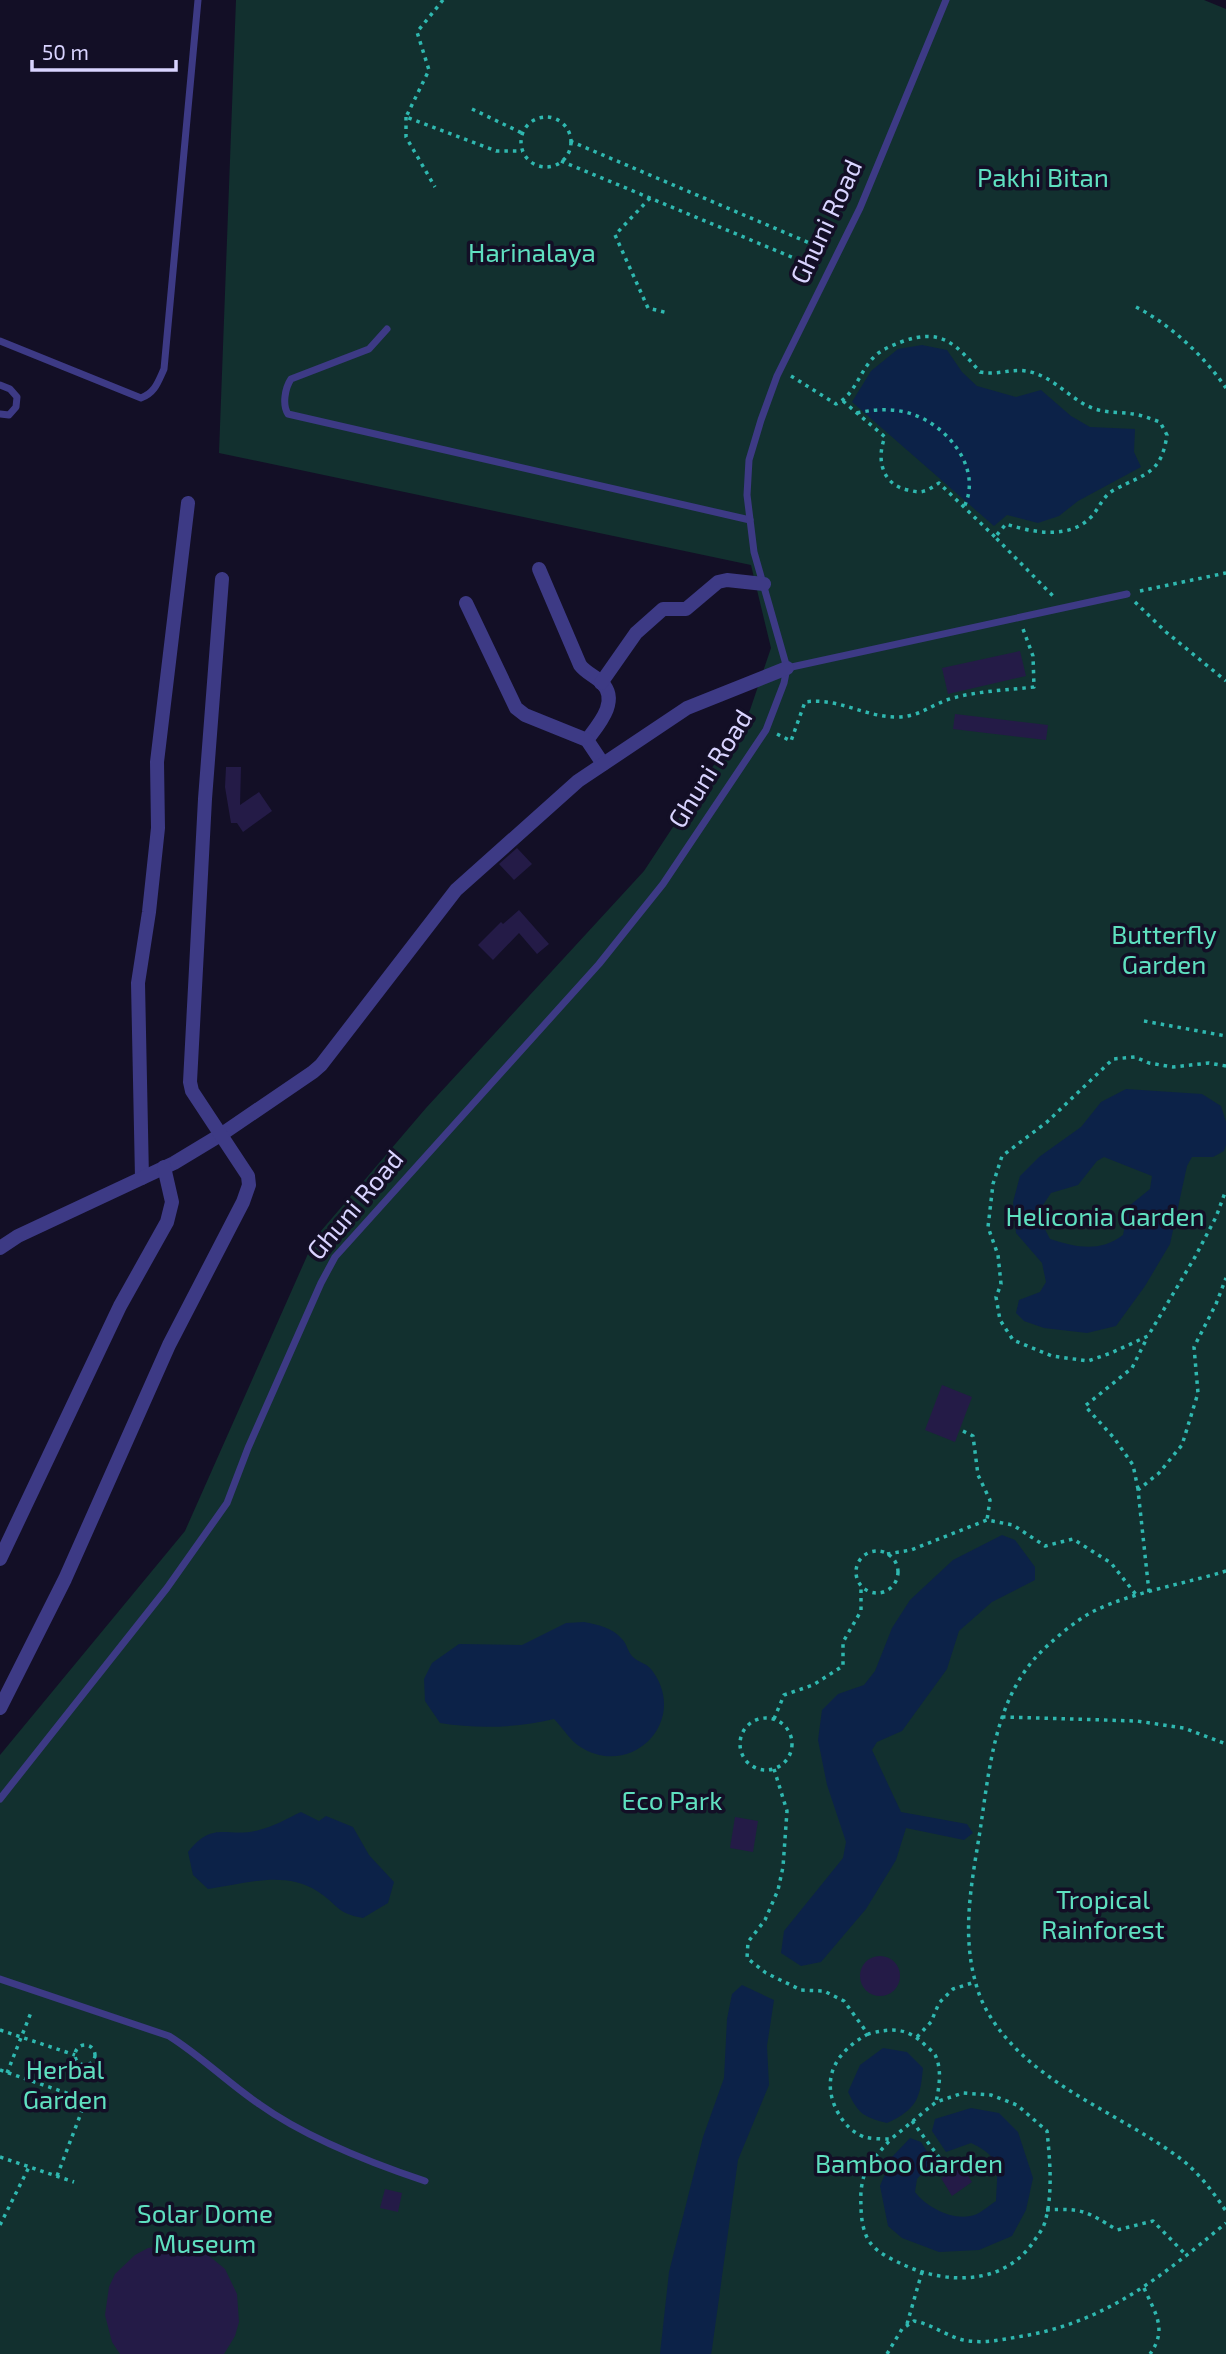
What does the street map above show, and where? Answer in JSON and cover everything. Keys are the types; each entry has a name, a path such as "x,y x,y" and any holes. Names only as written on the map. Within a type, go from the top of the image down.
{"street":[{"path":"142,1178 138,983 158,828 157,762 188,503"},
{"path":"539,569 580,665 601,682 608,693 609,704 587,740"},
{"path":"0,1708 65,1579 169,1345 243,1202 249,1185 248,1176 192,1091 190,1082 205,799 222,579"},
{"path":"601,682 636,633 663,609 686,609 718,582 727,580 764,584"},
{"path":"466,603 516,708 525,715 587,740 603,764"},
{"name":"Ghuni Road","path":"0,1248 18,1236 169,1165 220,1135 321,1065 456,890 578,781 687,708 787,668"},
{"path":"0,1559 120,1306 167,1222 172,1202 169,1165"}],"lane":[{"path":"0,341 141,398 149,395 156,387 164,369 198,0"},
{"name":"Ghuni Road","path":"0,1798 167,1588 227,1503 248,1448 335,1257 631,924 663,884 767,729 787,668 754,552 747,495 749,460 780,370 866,195 946,0"},
{"path":"387,328 369,349 291,379 285,411 288,414 750,520"},
{"path":"0,385 10,389 17,397 16,407 9,415 0,414"},
{"path":"787,668 1127,594"},
{"path":"0,1979 169,2036 257,2104 285,2122 390,2169 425,2181"}],"path":[{"path":"435,187 406,137 406,117 429,70 417,32 443,0"},
{"path":"472,109 522,133"},
{"path":"406,117 496,151 523,151"},
{"path":"552,117 567,128 570,141 568,155 553,166 544,167 528,159 523,151 522,133 534,119 552,117"},
{"path":"570,141 836,254"},
{"path":"561,161 828,272"},
{"path":"650,198 615,236 648,309 668,313"},
{"path":"1136,307 1148,313 1186,343 1226,388"},
{"path":"780,370 836,404 850,395 856,381 873,357 903,341 927,336 941,339 963,352 980,372 995,375 1014,369 1034,373 1054,382 1080,403 1096,409 1134,414 1160,422 1167,435 1161,461 1147,474 1112,491 1084,523 1055,533 1021,529 1006,524 995,537"},
{"path":"843,401 885,437 881,447 881,461 885,476 897,488 921,493 939,483 1065,608"},
{"path":"857,413 874,410 910,413 941,430 961,452 968,471 969,497 964,507"},
{"path":"1127,594 1226,573"},
{"path":"1127,594 1166,632 1226,681"},
{"path":"767,729 791,741 805,702 817,700 894,717 917,715 952,698 1034,687 1033,656 1018,618"},
{"path":"1144,1021 1226,1037"},
{"path":"1148,1336 1088,1361 1052,1356 1013,1340 1000,1320 996,1297 1001,1284 998,1255 988,1227 993,1184 1002,1156 1047,1122 1113,1059 1135,1057 1149,1063 1173,1067 1209,1063 1226,1066"},
{"path":"1149,1592 1133,1465 1114,1438 1085,1406 1132,1368 1205,1237 1226,1191"},
{"path":"1138,1490 1159,1473 1182,1446 1198,1393 1194,1348 1226,1278"},
{"path":"963,1431 973,1436 978,1475 989,1500 987,1520"},
{"path":"774,1718 784,1695 813,1685 843,1666 843,1642 861,1611 861,1586 856,1573 860,1559 873,1552 887,1554 911,1550 987,1520 1013,1525 1045,1546 1073,1539 1111,1563 1137,1596"},
{"path":"861,1586 874,1593 881,1593 894,1586 898,1572 893,1558 887,1554"},
{"path":"1226,1571 1149,1592 1094,1611 1037,1656 1022,1675 1002,1717 992,1749 968,1909 975,1982 990,2017 1006,2039 1054,2081 1182,2160 1200,2176 1226,2211"},
{"path":"1002,1717 1137,1721 1184,1728 1226,1744"},
{"path":"758,1718 774,1718 788,1728 792,1744 788,1759 774,1769 766,1770 751,1765 741,1752 741,1735 751,1722 758,1718"},
{"path":"774,1769 787,1811 783,1867 778,1890 765,1920 748,1942 747,1958 766,1973 801,1990 824,1991 844,2001 867,2034"},
{"path":"917,2037 930,2022 939,2003 953,1989 975,1982"},
{"path":"7,2073 32,2010"},
{"path":"0,2030 75,2055 77,2060 85,2065 94,2060 95,2056 94,2051 85,2046 80,2046 75,2055"},
{"path":"891,2139 865,2137 845,2126 830,2097 829,2079 845,2050 867,2034 904,2030 917,2037 936,2056 940,2082 936,2102"},
{"path":"0,2070 110,2108"},
{"path":"963,2093 991,2095 1017,2105 1046,2132 1050,2160 1044,2225 1028,2250 1006,2267 981,2277 957,2279 933,2277 892,2260 872,2245 861,2220 860,2190 869,2165 891,2139 936,2102 963,2093"},
{"path":"57,2176 86,2100"},
{"path":"912,2121 947,2168"},
{"path":"0,2157 74,2182"},
{"path":"0,2225 29,2167"},
{"path":"1046,2210 1075,2208 1091,2214 1117,2230 1153,2221 1187,2256"},
{"path":"907,2324 922,2322 966,2341 984,2342 1035,2334 1095,2316 1144,2288 1226,2223"},
{"path":"887,2354 907,2324 922,2272"},
{"path":"1144,2288 1161,2332 1150,2354"}],"green space":[{"name":"Eco Park","path":"236,0 1204,0 1226,9 1226,2354 0,2354 0,1755 185,1531 315,1238 426,1108 644,871 750,710 771,648 751,565 219,453"}],"water":[{"path":"922,345 947,350 962,372 977,386 1016,397 1041,390 1071,416 1090,427 1135,429 1134,452 1141,467 1078,501 1059,516 1038,523 1007,515 994,526 852,402 871,371 898,349"},
{"path":"1126,1089 1202,1094 1221,1106 1226,1122 1226,1145 1224,1151 1213,1157 1192,1157 1187,1166 1170,1244 1145,1286 1116,1326 1087,1333 1044,1328 1024,1321 1016,1313 1019,1300 1040,1292 1046,1282 1042,1263 1016,1233 1013,1202 1020,1176 1039,1157 1081,1127 1101,1102","holes":["1104,1157 1152,1176 1150,1189 1129,1206 1123,1235 1105,1244 1087,1247 1050,1239 1037,1214 1051,1193 1078,1185 1097,1161"]},
{"path":"1002,1535 1015,1540 1035,1567 1035,1580 992,1602 959,1631 947,1669 902,1731 877,1742 872,1750 901,1812 967,1824 973,1833 964,1840 906,1828 896,1860 866,1909 821,1962 801,1966 781,1953 784,1931 843,1858 846,1842 827,1785 818,1740 822,1710 838,1694 864,1685 875,1671 892,1628 910,1600 953,1560"},
{"path":"584,1622 604,1627 618,1635 631,1655 651,1669 662,1688 664,1707 660,1725 650,1740 635,1750 618,1756 599,1755 579,1746 554,1719 497,1727 440,1723 425,1701 424,1679 432,1663 459,1644 522,1645 566,1623"},
{"path":"301,1812 319,1821 326,1816 353,1827 369,1855 394,1882 388,1903 363,1918 347,1914 317,1891 291,1881 264,1880 208,1889 193,1875 188,1852 206,1836 221,1832 259,1830"},
{"path":"742,1985 774,2000 767,2046 769,2085 738,2160 711,2354 660,2354 669,2272 703,2137 724,2078 727,2019 732,1994"},
{"path":"883,2048 907,2052 923,2068 915,2102 905,2113 887,2123 863,2114 848,2092 860,2065"},
{"path":"971,2108 999,2113 1018,2132 1033,2178 1026,2210 1012,2236 979,2250 939,2252 902,2238 888,2226 880,2186 892,2157 910,2138 921,2142 933,2161 917,2179 915,2192 920,2198 934,2208 960,2217 977,2214 996,2201 996,2166 989,2154 971,2143 946,2152 932,2131 935,2119"}],"building":[{"path":"1020,651 1026,676 948,694 942,668"},
{"path":"955,714 1048,725 1046,740 953,729"},
{"path":"226,767 241,767 240,805 259,792 272,811 243,832 237,823 231,823 225,787"},
{"path":"517,848 532,864 514,880 499,864"},
{"path":"519,910 549,944 537,954 519,933 493,960 478,945 501,922 503,924"},
{"path":"942,1385 972,1397 955,1442 925,1430"},
{"path":"735,1817 758,1821 753,1852 730,1848"},
{"path":"880,1956 894,1962 900,1976 894,1990 880,1996 866,1990 860,1976 866,1962"},
{"path":"961,2165 972,2182 952,2196 941,2178"},
{"path":"385,2189 402,2193 398,2212 380,2208"},
{"path":"175,2244 203,2251 225,2269 237,2294 239,2322 235,2336 224,2354 120,2354 112,2342 105,2315 109,2287 115,2274 135,2255 148,2248"}],"park label":[{"name":"Pakhi Bitan","path":"1043,176"},
{"name":"Harinalaya","path":"532,251"},
{"name":"Butterfly Garden","path":"1164,948"},
{"name":"Heliconia Garden","path":"1105,1215"},
{"name":"Tropical Rainforest","path":"1103,1913"},
{"name":"Herbal Garden","path":"65,2083"},
{"name":"Bamboo Garden","path":"909,2162"},
{"name":"Solar Dome Museum","path":"205,2227"}]}
